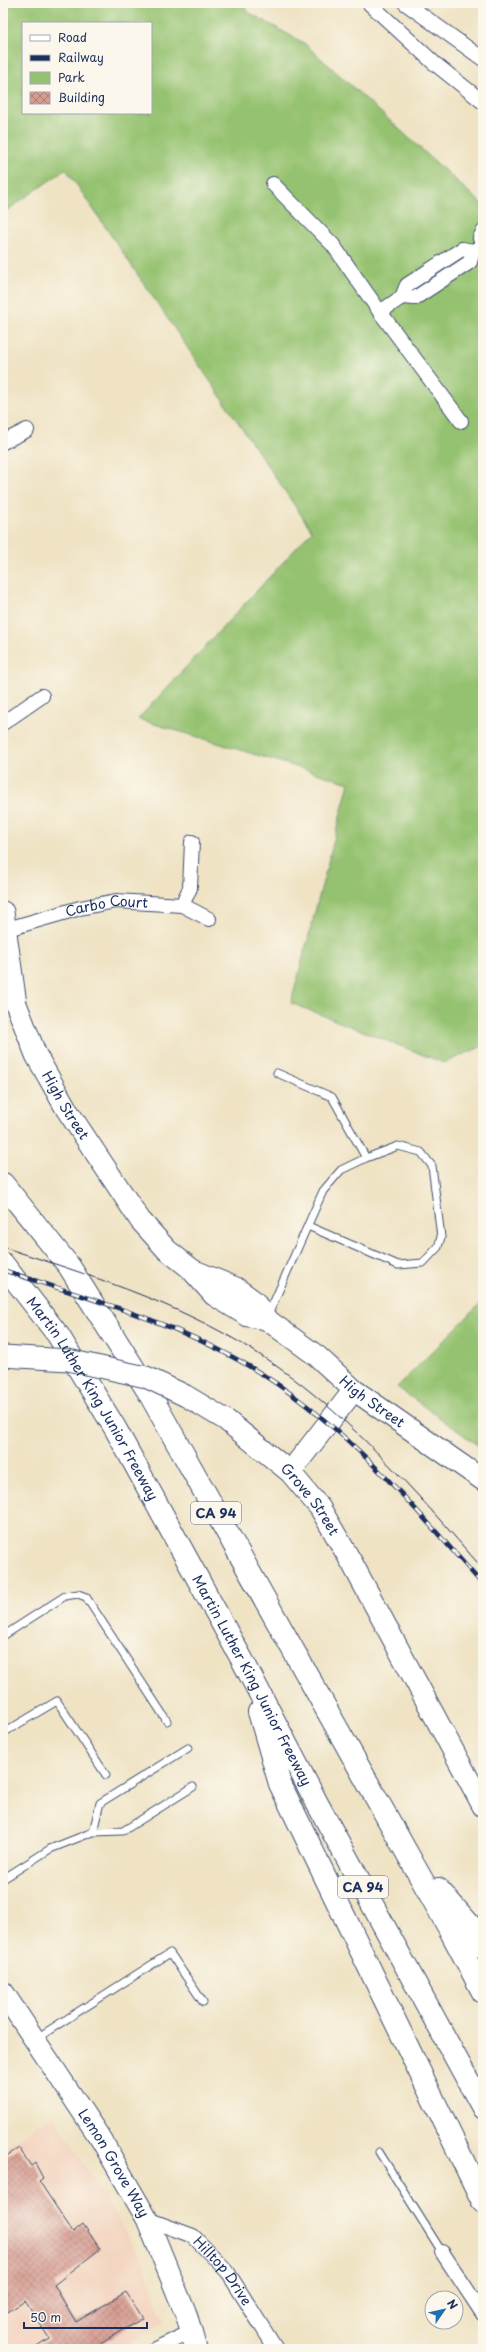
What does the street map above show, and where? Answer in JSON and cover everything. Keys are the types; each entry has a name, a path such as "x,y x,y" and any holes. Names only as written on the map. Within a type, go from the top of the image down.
{"highway":[{"name":"CA 94","path":"3,1184 69,1266 148,1391 409,1856 483,1992"},
{"name":"Martin Luther King Junior Freeway","path":"3,1264 58,1335 115,1428 245,1665 317,1803 483,2108"},
{"path":"245,1665 280,1784 483,2202"},
{"path":"409,1856 469,1924 483,1948"}],"main road":[{"name":"High Street","path":"4,921 16,1004 36,1055 67,1110 140,1220 167,1250 190,1268 214,1295 248,1316 266,1318 317,1356 354,1390 483,1480"},
{"name":"Grove Street","path":"3,1356 75,1362 146,1377 186,1396 226,1420 290,1472 320,1508 352,1563 483,1806"},
{"path":"290,1472 354,1390"},
{"name":"Lemon Grove Way","path":"3,1992 102,2141 147,2219 187,2317 193,2340"}],"street":[{"path":"369,3 434,63 483,102"},
{"path":"405,3 483,59"},
{"path":"273,184 334,245 380,312 461,421"},
{"path":"380,312 402,297 407,285 462,249 479,249 480,238 483,232"},
{"path":"3,442 27,430"},
{"path":"3,723 42,696"},
{"path":"182,906 190,888 192,842"},
{"name":"Carbo Court","path":"4,921 116,902 182,906 209,919"},
{"name":"Hilltop Drive","path":"147,2219 193,2236 198,2241 227,2271 276,2349"},
{"path":"442,2252 483,2314"},
{"path":"155,2349 193,2340"}],"lane":[{"path":"276,1073 332,1097 366,1158"},
{"path":"266,1318 323,1191 342,1170 366,1158 398,1146 421,1152 432,1166 441,1237 438,1247 423,1263 398,1265 308,1226"},
{"path":"3,1636 65,1596 78,1594 86,1597 167,1720"},
{"path":"3,1733 58,1701 106,1775"},
{"path":"93,1832 100,1803 188,1748"},
{"path":"3,1879 50,1849 93,1832 123,1831 193,1788"},
{"path":"35,2039 170,1953 203,2002"},
{"path":"379,2152 442,2252"}],"shaded area":[{"path":"54,2115 142,2259 164,2322 120,2349 3,2349 3,2148"}],"green space":[{"path":"3,3 242,3 248,12 304,43 483,205 483,1046 444,1063 291,1003 349,783 138,719 312,531 66,169 3,213"},
{"path":"483,1301 483,1449 397,1387"}],"building":[{"path":"19,2148 31,2166 35,2163 43,2178 39,2181 73,2232 83,2224 100,2249 54,2285 76,2322 126,2292 143,2318 92,2349 32,2349 49,2338 25,2301 3,2315 3,2158"}],"tram line":[{"path":"3,1247 100,1279 163,1304 224,1334 254,1351 287,1373 348,1424 404,1480 483,1569"}],"railway":[{"path":"3,1270 124,1310 183,1333 240,1361 276,1383 341,1434 371,1462 400,1492 483,1585"}]}
